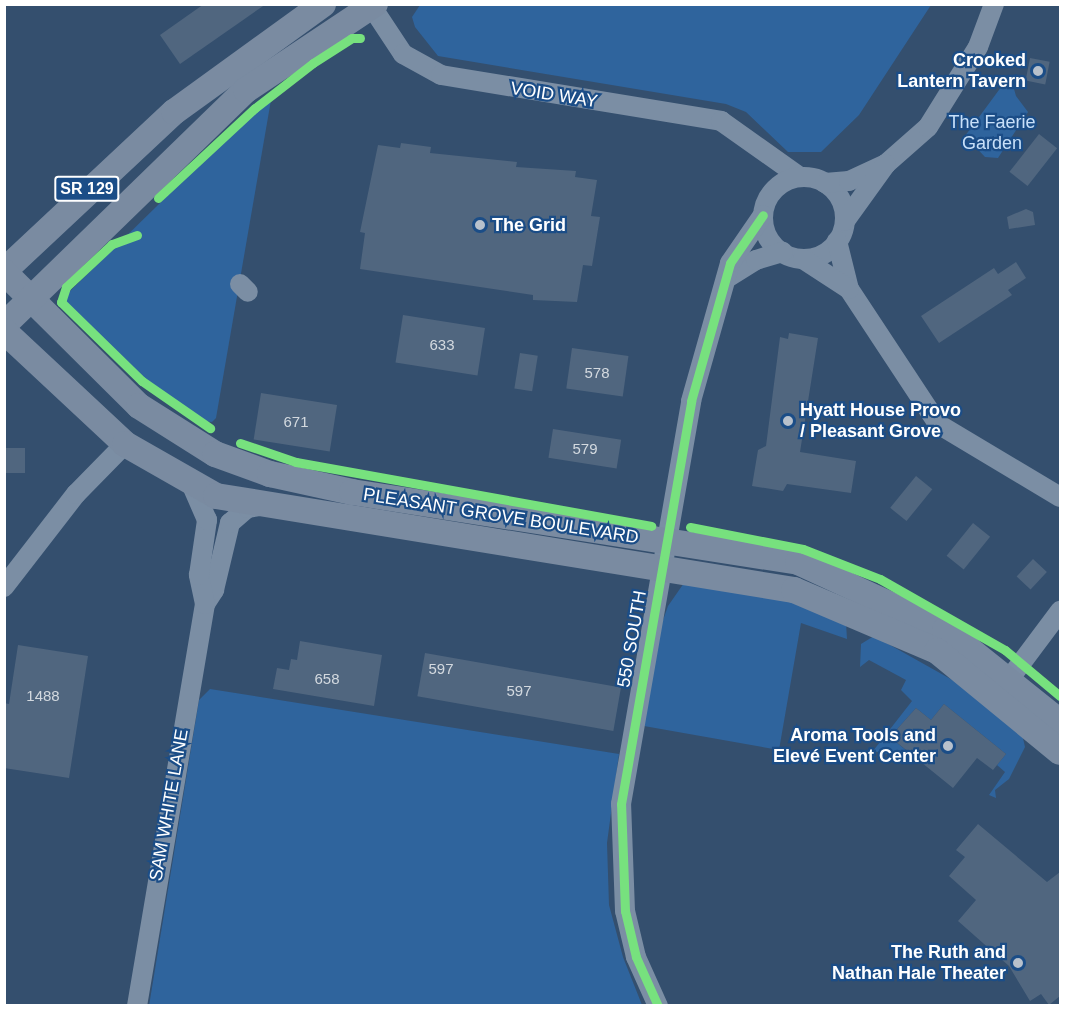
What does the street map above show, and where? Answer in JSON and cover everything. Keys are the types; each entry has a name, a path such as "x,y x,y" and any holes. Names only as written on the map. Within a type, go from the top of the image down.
{"main road":[{"name":"SR 129","path":"4,272 174,112 323,4"},
{"name":"SR 129","path":"4,325 246,90 372,5"},
{"name":"PLEASANT GROVE BOULEVARD","path":"4,272 156,420 215,454 270,474 352,492 665,543 798,561 945,630 1003,687 1060,752"},
{"name":"PLEASANT GROVE BOULEVARD","path":"4,331 125,444 216,496 259,506 794,590 937,651 1003,687 1060,722"}],"street":[{"path":"803,259 823,255 837,241 845,221 886,164 928,127 978,47 994,4"},
{"name":"VOID WAY","path":"372,5 403,54 441,75 721,121 800,177"},
{"path":"760,149 771,193 763,215 768,238 783,252 803,259 849,289"},
{"path":"771,193 800,177 825,183 849,181 886,164"},
{"path":"825,183 838,194 845,221"},
{"name":"550 SOUTH","path":"658,1005 630,933 620,865 624,782 691,400 730,263 763,215"},
{"path":"837,241 849,289 938,424 1060,497"},
{"path":"727,278 756,260 783,252"},
{"path":"4,587 76,494 125,444"},
{"name":"SAM WHITE LANE","path":"136,1005 205,604 200,575 207,520 190,481"},
{"name":"SAM WHITE LANE","path":"205,604 214,590 230,524 247,508 259,506"},
{"path":"1003,687 1060,611"}],"green space":[{"path":"420,5 931,5 859,115 821,152 788,152 746,112 726,104 438,56 415,27 412,17"},
{"name":"The Faerie Garden","path":"1010,75 1016,96 1028,112 998,158 985,157 965,136"},
{"path":"271,100 216,418 212,422 202,421 141,377 66,304 65,296 250,115"},
{"path":"684,583 788,601 846,623 847,639 801,623 779,750 644,726 656,640 668,606"},
{"path":"874,636 963,686 1022,734 1025,747 1009,779 995,790 996,798 989,795 1005,772 997,765 1006,754 944,704 931,720 916,708 890,737 919,761 873,751 912,701 901,690 906,680 869,660 860,667 861,644"},
{"path":"210,689 619,754 607,843 609,905 623,957 642,1005 149,1006 199,700"}],"building":[{"path":"204,4 266,4 180,64 160,35"},
{"name":"Crooked Lantern Tavern","path":"1030,58 1050,62 1045,84 1026,81"},
{"path":"1039,134 1057,148 1028,186 1009,172"},
{"name":"The Grid","path":"401,143 431,147 430,153 517,162 516,167 576,171 575,177 597,180 591,216 600,217 592,266 583,265 577,302 533,300 533,295 360,269 365,233 360,232 378,145 400,148"},
{"path":"1026,209 1033,212 1035,225 1009,229 1007,217"},
{"path":"1016,262 1026,278 1008,290 1012,295 939,343 921,316 994,268 998,274"},
{"path":"403,315 485,328 477,375 395,362"},
{"name":"Hyatt House Provo / Pleasant Grove","path":"789,333 818,338 800,452 856,461 851,493 787,484 783,491 752,486 758,450 766,446 780,337 788,339"},
{"path":"572,348 628,356 623,397 566,389"},
{"path":"520,353 538,356 532,391 514,389"},
{"path":"261,393 337,405 330,451 254,439"},
{"path":"553,429 621,440 617,468 548,458"},
{"path":"4,448 25,448 25,473 4,473"},
{"path":"916,476 932,489 907,521 890,508"},
{"path":"973,523 990,537 964,569 947,556"},
{"path":"1033,559 1047,572 1031,590 1017,577"},
{"path":"300,641 382,655 374,706 273,689 277,668 289,670 291,659 297,660"},
{"path":"18,645 88,656 69,778 4,768 4,703 9,704"},
{"path":"425,653 621,688 613,731 417,696"},
{"name":"Aroma Tools and Elevé Event Center","path":"944,704 1006,754 993,770 977,758 953,788 890,737 916,708 931,720"},
{"path":"978,824 1047,882 1060,872 1060,996 1049,1005 1041,994 1030,1001 1009,966 958,921 976,900 949,876 965,857 956,850"}],"cycle path":[{"path":"158,198 255,108 313,63 352,38 360,38"},
{"path":"658,1006 636,957 625,911 621,804 691,401 730,263 763,215"},
{"path":"137,235 112,244 66,287 61,302 142,381 210,428"},
{"path":"240,443 296,462 651,526"},
{"path":"690,527 803,549 880,579 1005,650 1060,696"}],"place":[{"name":"Crooked Lantern Tavern","path":"1038,71"},
{"name":"The Grid","path":"480,225"},
{"name":"Hyatt House Provo / Pleasant Grove","path":"788,421"},
{"name":"Aroma Tools and Elevé Event Center","path":"948,746"},
{"name":"The Ruth and Nathan Hale Theater","path":"1018,963"}]}
